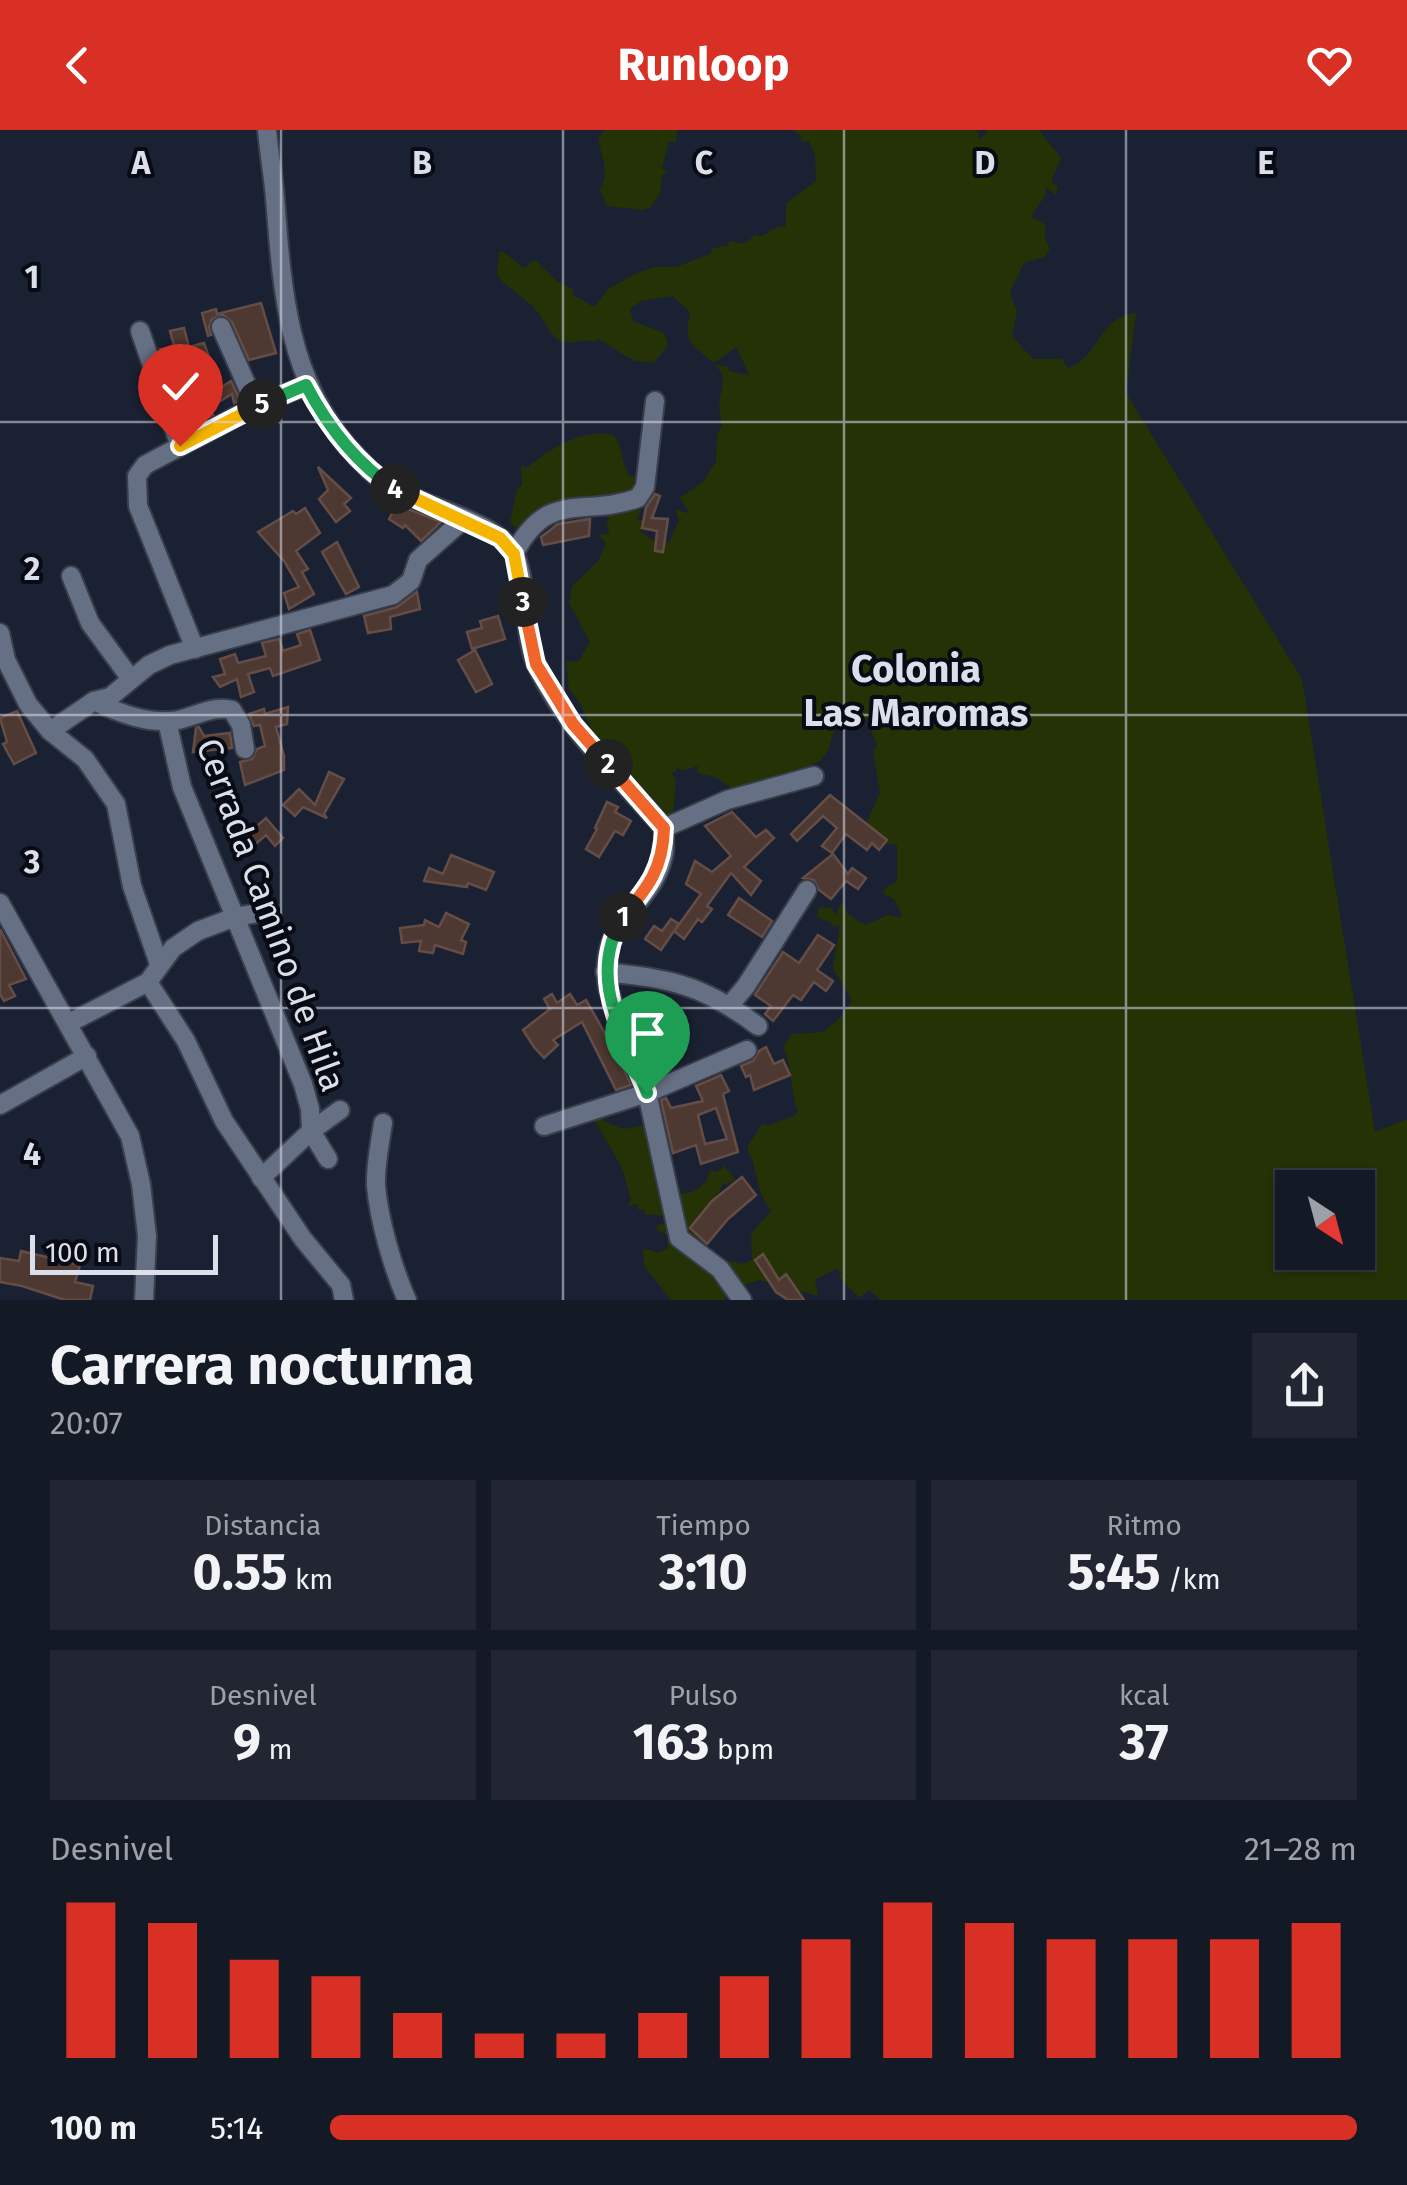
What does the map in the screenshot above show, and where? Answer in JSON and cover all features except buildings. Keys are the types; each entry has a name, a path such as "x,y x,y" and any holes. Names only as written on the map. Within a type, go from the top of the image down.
{"street":[{"path":"268,130 280,274 296,355 321,412 372,474 408,496 500,538 514,554 536,664 583,736 664,828 664,853 657,870 616,929 605,972 612,1004 647,1093 679,1238 720,1268 742,1300"},
{"path":"221,327 256,406"},
{"path":"140,331 180,446"},
{"path":"194,650 138,506 137,476 145,464 256,406 306,385"},
{"path":"514,554 526,532 543,516 638,498 645,487 655,402"},
{"path":"50,731 94,701 110,697 149,665 170,655 393,595 411,581 418,560 463,520"},
{"path":"71,576 90,623 131,679"},
{"path":"0,633 14,679 28,704 50,731 85,760 116,804 132,886 159,964"},
{"name":"Cerrada Camino de Hila","path":"94,701 120,713 167,721 216,708 232,710 240,724 245,749"},
{"name":"Cerrada Camino de Hila","path":"167,721 182,787 308,1096 311,1131"},
{"path":"664,828 727,800 814,776"},
{"path":"730,1006 807,890"},
{"path":"0,903 130,1136 147,1236 144,1300"},
{"path":"69,1024 148,982 159,964 184,940 235,917 270,911"},
{"path":"605,972 674,981 730,1006 758,1026"},
{"path":"148,982 186,1041 224,1122 341,1285 344,1300"},
{"path":"544,1126 647,1093 747,1050"},
{"path":"0,1104 87,1056"},
{"path":"262,1178 311,1131 340,1110"},
{"path":"383,1124 376,1184 399,1283 407,1300"},
{"path":"311,1131 328,1159"}],"green space":[{"path":"605,130 677,130 676,142 669,141 662,168 668,171 662,175 660,193 650,208 607,206 600,190 605,170 598,139"},
{"path":"793,130 977,130 980,140 988,130 1039,130 1061,158 1051,182 1058,187 1056,196 1046,187 1045,196 1031,216 1046,225 1044,236 1050,249 1044,257 1024,263 1010,292 1017,312 1012,336 1033,359 1062,359 1068,368 1087,355 1114,321 1136,313 1126,393 1302,679 1375,1132 1407,1119 1407,1300 881,1300 869,1290 859,1298 836,1269 815,1280 818,1296 759,1280 727,1291 725,1300 671,1300 644,1266 643,1248 659,1253 668,1248 667,1235 656,1230 658,1224 667,1225 663,1216 644,1214 645,1210 637,1209 638,1204 627,1206 631,1200 622,1168 590,1112 602,1114 605,1122 624,1129 644,1125 667,1186 680,1194 700,1188 710,1170 717,1172 724,1166 736,1180 722,1185 702,1244 691,1238 723,1269 731,1261 742,1264 752,1260 751,1234 771,1211 747,1147 762,1124 770,1126 798,1112 783,1047 792,1034 823,1032 841,1017 852,1000 833,969 840,925 834,927 817,917 819,907 831,908 836,916 841,901 848,914 865,925 888,915 903,918 894,899 883,890 897,881 897,845 880,843 865,826 880,793 873,751 877,746 867,720 854,710 838,713 829,749 821,760 748,799 715,777 697,773 698,766 682,771 677,767 672,772 676,782 673,815 664,815 596,742 580,703 569,689 566,661 578,662 590,642 569,603 572,586 598,561 606,544 598,534 610,535 606,525 609,519 601,514 534,513 516,529 510,522 517,489 522,485 521,465 527,468 556,447 578,438 613,435 627,471 636,477 640,488 642,503 637,519 648,521 648,525 640,531 652,540 669,543 679,520 675,509 690,514 680,498 704,481 716,461 723,383 722,373 715,365 750,376 736,347 714,363 694,347 688,337 690,312 673,296 641,301 630,309 633,321 664,333 668,345 654,363 634,361 599,339 559,340 538,312 497,275 499,252 523,268 535,260 558,282 573,289 572,294 594,307 608,289 637,273 654,267 676,267 710,254 713,248 728,246 729,241 744,244 755,235 763,236 786,226 786,203 816,181 815,155 809,141 802,142"}],"district":[{"name":"Colonia Las Maromas","path":"916,691"}],"route":[{"path":"180,446 306,385 321,412 372,474 408,496 492,533 514,554 536,664 573,724 664,828 664,853 648,885 616,929 605,972 612,1004 647,1093"}]}
